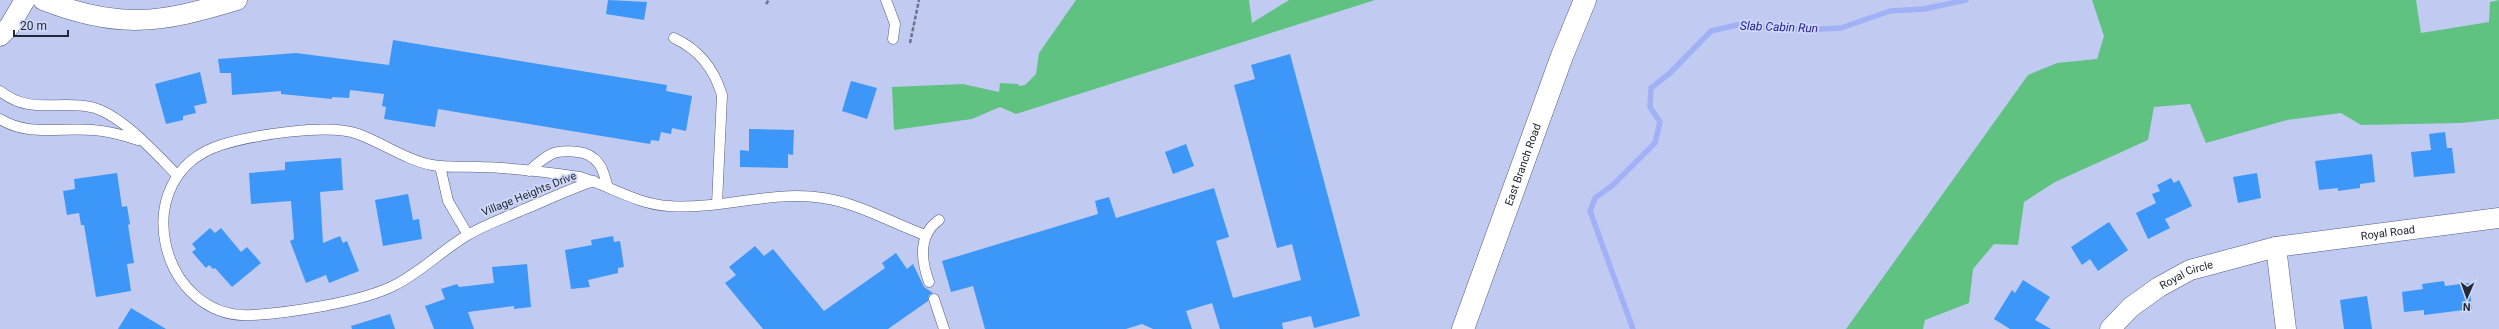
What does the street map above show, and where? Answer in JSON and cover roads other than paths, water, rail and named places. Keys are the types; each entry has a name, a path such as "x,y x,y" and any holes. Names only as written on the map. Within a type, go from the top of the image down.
{"main road":[{"name":"East Branch Road","path":"1463,329 1562,56 1585,0"}],"street":[{"path":"0,36 9,28 25,0"},
{"path":"43,0 72,11 107,19 146,21 181,15 237,0"},
{"name":"Royal Road","path":"2276,247 2499,218"},
{"path":"2276,247 2286,329"},
{"name":"Royal Circle","path":"2110,329 2131,307 2159,286 2190,270 2276,247"}],"lane":[{"path":"886,0 895,24 893,39"},
{"path":"674,38 701,55 718,83 722,95 716,204"},
{"path":"0,91 11,99 26,105 74,106 101,111 144,142 177,175"},
{"path":"0,119 15,127 30,130 92,130 144,142"},
{"name":"Village Heights Drive","path":"327,129 355,133 416,160 440,166 529,171 580,177 594,181 489,223 468,235 424,268 392,287 368,295 321,306 252,315 229,313 207,304 187,288 179,276 167,248 164,204 177,175 204,152 223,144 327,129"},
{"path":"529,171 545,157 556,151 584,153 592,156 600,165 608,187"},
{"path":"440,166 448,201 468,235"},
{"path":"594,181 626,197 656,205 684,206 716,204 783,196 825,198 925,235"},
{"path":"929,282 923,263 925,235 939,220"},
{"path":"934,299 944,329"}],"waterway":[{"name":"Slab Cabin Run","path":"1633,329 1590,211 1595,198 1613,185 1655,143 1660,122 1650,107 1651,88 1670,73 1711,31 1737,25 1802,30 1841,28 1890,11 1924,9 1966,0"}]}
